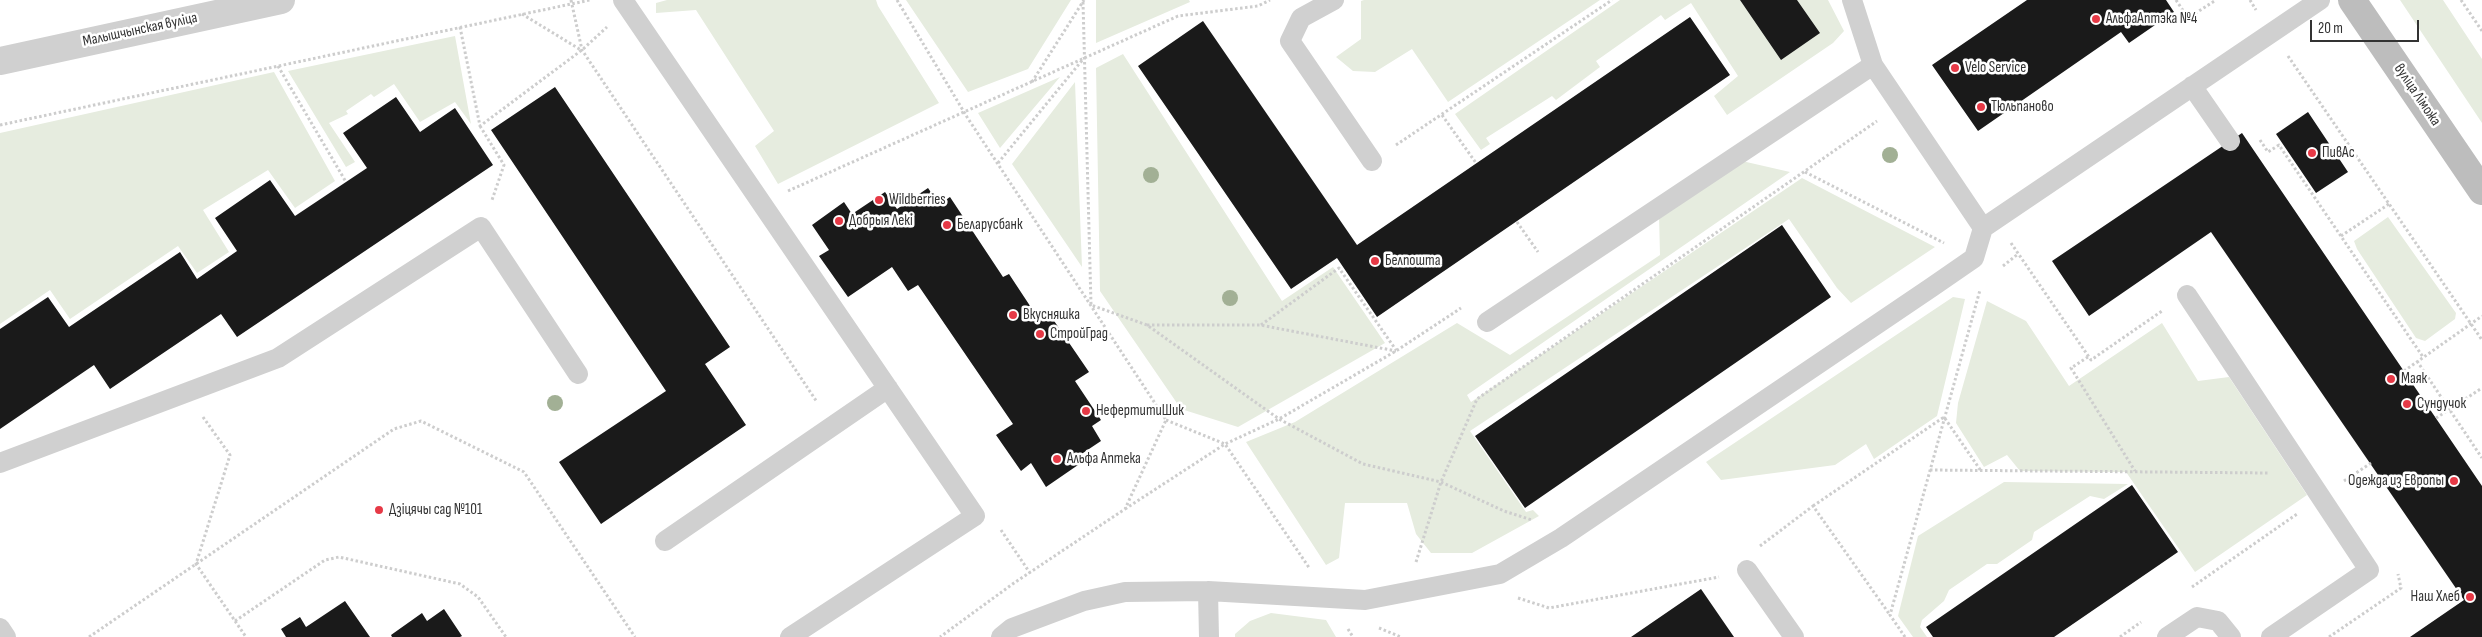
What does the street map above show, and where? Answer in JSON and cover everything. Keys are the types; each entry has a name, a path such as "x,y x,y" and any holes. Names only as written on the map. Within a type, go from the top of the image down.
{"street":[{"name":"Малышчынская вуліца","path":"0,61 281,0"},
{"name":"вуліца Ліможа","path":"2352,0 2482,191"}],"lane":[{"path":"623,0 975,516 790,637"},
{"path":"1334,0 1301,18 1290,41 1372,161"},
{"path":"1852,0 1873,64 1983,228"},
{"path":"1011,634 1084,601 1125,592 1208,591 1366,600 1500,574 1561,538 1974,258 1983,228 2320,0"},
{"path":"1486,322 1873,64"},
{"path":"2192,86 2230,141"},
{"path":"0,463 278,358 481,226 578,374"},
{"path":"2187,295 2369,570 2271,637"},
{"path":"665,541 888,388"},
{"path":"1747,570 1794,637"},
{"path":"1208,591 1209,637"},
{"path":"2167,637 2197,617 2218,621 2231,637"},
{"path":"0,628 6,637"}],"path":[{"path":"0,125 571,2 590,0"},
{"path":"897,0 964,112 1166,420 1225,444 1330,598 1353,637"},
{"path":"762,202 1178,16 1258,6 1270,0"},
{"path":"1372,161 1612,0"},
{"path":"2176,0 2188,18 2216,0"},
{"path":"2250,0 2482,340"},
{"path":"2461,0 2482,31"},
{"path":"1032,82 1083,1"},
{"path":"1083,1 1091,305"},
{"path":"571,2 582,50 833,427"},
{"path":"522,14 582,50"},
{"path":"460,27 480,126 504,165 492,200"},
{"path":"480,126 582,50 607,27"},
{"path":"998,163 1085,58"},
{"path":"278,66 346,182"},
{"path":"1402,593 1412,575 1440,482 1477,399 1900,105"},
{"path":"1442,114 1476,163"},
{"path":"2257,136 2268,152 2280,145 2423,357"},
{"path":"1804,172 1945,243"},
{"path":"2341,236 2389,204"},
{"path":"2010,210 2011,243 2091,360 2187,295"},
{"path":"1516,222 1540,255"},
{"path":"1996,272 2018,254"},
{"path":"1260,325 1339,268 1396,351"},
{"path":"1890,615 1981,284"},
{"path":"1091,305 1147,325 1279,419 1363,464 1440,482 1504,511 1536,522"},
{"path":"2404,371 2482,316"},
{"path":"1147,325 1260,325 1396,351"},
{"path":"940,637 1014,583 1225,444 1279,419 1396,351"},
{"path":"2088,357 2071,368 2135,472"},
{"path":"2417,362 2482,458"},
{"path":"2436,418 2482,388"},
{"path":"196,564 230,455 199,410"},
{"path":"1944,417 1982,471"},
{"path":"1757,548 1813,506 1944,417"},
{"path":"1125,509 1166,420"},
{"path":"89,637 394,429 421,421 524,472 635,637"},
{"path":"1930,470 2306,473"},
{"path":"2185,592 2322,497"},
{"path":"1813,506 1905,637"},
{"path":"235,620 325,560 339,556 460,584 478,597 506,637"},
{"path":"196,564 246,637"},
{"path":"1466,581 1549,608 1717,578 1725,572"},
{"path":"2120,637 2145,620"},
{"path":"1372,625 1401,637"}],"shaded area":[{"path":"667,0 876,0 939,103 778,184 755,146 774,131 696,10 656,13 656,3"},
{"path":"906,0 1071,0 1028,69 968,92"},
{"path":"1096,0 1189,0 1190,2 1096,43"},
{"path":"1600,0 1448,102 1412,49 1375,72 1353,71 1336,57 1361,39 1361,1"},
{"path":"1620,0 1828,0 1844,31 1833,43 1727,115 1714,96 1738,76 1691,3 1665,20 1661,15 1596,61 1600,67 1556,100 1552,96 1486,138 1490,144 1481,150 1455,114"},
{"path":"2400,0 2443,0 2482,59 2482,123"},
{"path":"455,36 471,124 455,102 420,122 394,84 374,97 371,94 346,111 348,114 329,123 355,162 346,167 288,71"},
{"path":"1123,54 1282,301 1333,267 1385,343 1238,427 1181,409 1100,291 1096,68"},
{"path":"274,72 335,181 295,208 268,170 203,210 229,252 197,273 178,246 70,319 50,290 0,324 0,133"},
{"path":"1060,77 1000,148 978,113"},
{"path":"1075,82 1082,267 1012,164"},
{"path":"1742,161 1790,172 1467,395 1471,402 1802,178 1935,247 1851,303 1837,288 1789,219 1470,431 1526,512 1533,510 1539,516 1472,553 1431,553 1416,534 1407,503 1345,503 1339,558 1326,565 1246,442 1295,422 1457,323 1510,355 1660,255 1659,215"},
{"path":"2388,217 2456,313 2455,319 2425,341 2416,338 2357,249 2354,241"},
{"path":"1953,297 1965,299 1937,416 1874,459 1866,444 1835,465 1721,480 1706,462"},
{"path":"1987,301 2026,321 2069,386 2162,323 2198,381 2229,377 2307,495 2195,572 2126,472 2020,471 2007,455 1984,467 1956,423 1958,403"},
{"path":"2004,482 2128,484 2104,499 2090,496 2034,532 2032,540 1997,564 1987,564 1949,590 1944,601 1922,620 1920,627 1927,637 1913,637 1898,616 1918,536"},
{"path":"1271,613 1326,620 1336,637 1235,637 1235,634 1250,621"}],"building":[{"path":"1740,0 1797,0 1820,33 1781,60"},
{"path":"2027,0 2166,0 2174,12 2129,43 2121,32 1978,131 1932,65"},
{"path":"1690,17 1730,75 1377,317 1337,258 1291,289 1138,66 1203,21 1357,245"},
{"path":"555,87 730,347 705,364 746,425 601,524 559,462 666,391 491,130"},
{"path":"396,97 420,132 455,108 493,165 237,337 221,314 110,389 94,365 0,429 0,329 48,297 69,327 180,252 197,279 237,251 215,218 270,180 295,216 367,168 343,133"},
{"name":"ПивАс","path":"2308,112 2348,172 2316,193 2276,134"},
{"path":"2242,133 2482,486 2482,637 2410,637 2464,600 2211,232 2089,316 2052,261"},
{"path":"928,188 939,204 950,197 1003,277 1009,274 1038,318 1048,312 1089,372 1075,381 1101,420 1092,426 1101,441 1074,459 1078,465 1046,487 1031,463 1021,471 996,435 1013,424 918,285 908,291 892,267 848,297 819,256 829,250 812,225 844,202 852,214 885,192 897,209"},
{"path":"1782,225 1831,297 1525,508 1475,436"},
{"path":"2132,485 2178,552 2054,637 1933,637 1926,627"},
{"path":"1701,589 1734,637 1631,637"},
{"path":"345,601 370,637 286,637 281,629 300,617 306,627"},
{"path":"444,609 462,636 392,637 391,635 422,613 427,621"}],"place":[{"name":"АльфаАптэка №4","path":"2096,19"},
{"name":"Velo Service","path":"1955,68"},
{"name":"Тюльпаново","path":"1981,107"},
{"name":"ПивАс","path":"2312,153"},
{"name":"Wildberries","path":"879,200"},
{"name":"Добрыя Лекі","path":"839,221"},
{"name":"Беларусбанк","path":"947,225"},
{"name":"Белпошта","path":"1375,261"},
{"name":"Вкусняшка","path":"1013,315"},
{"name":"СтройГрад","path":"1040,334"},
{"name":"Маяк","path":"2391,379"},
{"name":"Сундучок","path":"2407,404"},
{"name":"НефертитиШик","path":"1086,411"},
{"name":"Альфа Аптека","path":"1057,459"},
{"name":"Одежда из Европы","path":"2454,481"},
{"name":"Дзіцячы сад №101","path":"379,510"},
{"name":"Наш Хлеб","path":"2470,597"}]}
